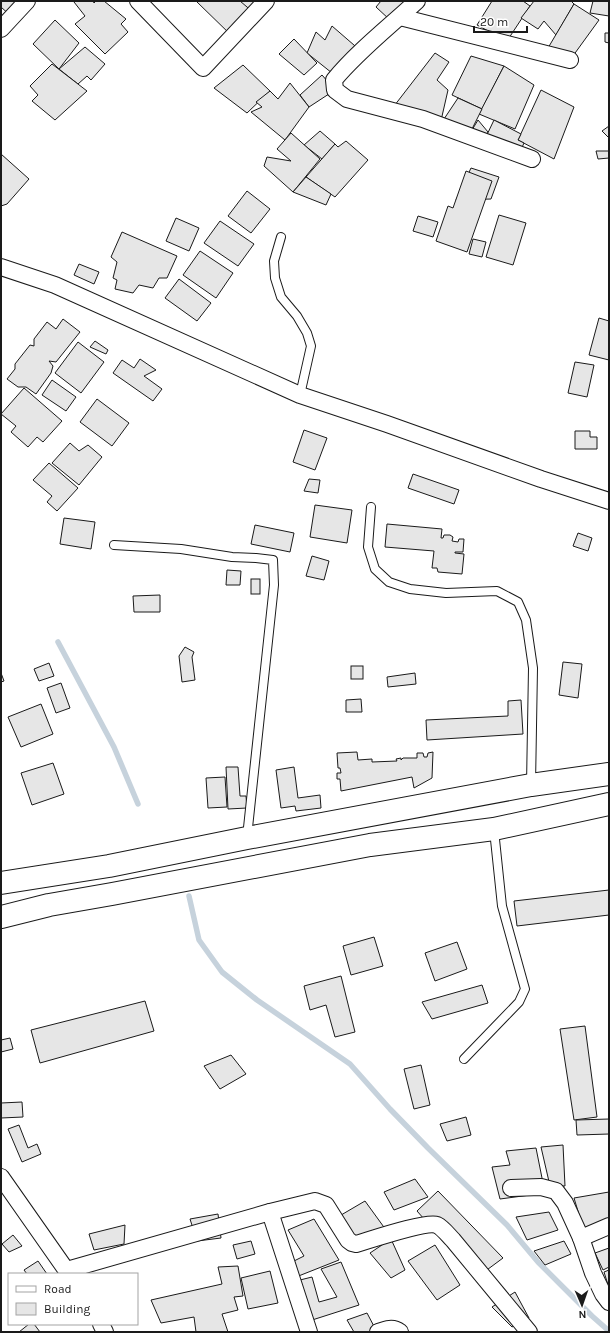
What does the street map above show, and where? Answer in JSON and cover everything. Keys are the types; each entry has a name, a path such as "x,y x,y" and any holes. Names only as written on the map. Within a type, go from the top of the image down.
{"highway":[{"path":"1,883 109,866 247,838 532,785 609,774"},
{"path":"1,917 49,904 112,894 370,845 494,829 609,804"}],"street":[{"path":"1,28 27,1"},
{"path":"138,1 203,68 266,1"},
{"path":"417,1 349,63 334,80 335,90 347,98 423,118 532,159"},
{"path":"400,17 570,60"},
{"path":"1,267 55,285 300,395 387,424 541,479 609,501"},
{"path":"1,1177 68,1272 308,1202 316,1201 326,1205 348,1240 356,1244 423,1225 435,1224 441,1227 453,1240 529,1332"},
{"path":"511,1188 541,1187 556,1191 565,1203 582,1238 594,1273 603,1294 609,1302"},
{"path":"270,1212 309,1332"},
{"path":"582,1238 609,1226"},
{"path":"378,1332 391,1328 400,1332"}],"lane":[{"path":"281,237 274,261 275,278 281,297 307,333 311,346 300,395"},
{"path":"371,507 368,547 375,569 388,582 410,589 446,593 497,591 518,602 526,620 533,668 532,785"},
{"path":"114,545 181,549 232,557 273,560 274,585 247,838"},
{"path":"464,1059 519,1002 525,989 502,906 494,829"}],"building":[{"path":"1,1 19,1 12,17 1,7"},
{"path":"93,1 94,3 96,1 104,1 126,19 121,24 128,32 105,54 75,24 85,16 74,2"},
{"path":"196,1 243,1 254,13 233,37"},
{"path":"240,1 266,1 254,13"},
{"path":"381,1 416,1 390,20 376,7"},
{"path":"492,1 523,1 530,6 507,41 477,25"},
{"path":"534,1 571,1 574,4 556,35 544,21 538,29 521,18"},
{"path":"593,1 609,1 609,16 590,13"},
{"path":"574,4 599,20 570,60 548,48"},
{"path":"55,20 79,43 59,69 33,44"},
{"path":"332,26 362,52 337,77 307,53 316,32 325,40"},
{"path":"605,33 609,33 609,43 605,42"},
{"path":"294,39 317,63 304,75 279,54"},
{"path":"85,47 105,64 91,80 87,76 78,84 59,69"},
{"path":"435,53 449,62 437,80 448,90 440,125 391,110"},
{"path":"471,56 504,66 482,109 452,95"},
{"path":"52,64 87,91 55,120 32,101 38,95 30,86"},
{"path":"243,65 270,91 247,113 214,88"},
{"path":"504,66 534,85 515,129 479,114"},
{"path":"322,75 335,90 309,107 300,95"},
{"path":"290,83 309,107 285,140 251,112 262,107 256,102 270,91 278,99"},
{"path":"541,90 574,107 554,159 518,140"},
{"path":"458,98 482,109 469,135 440,125"},
{"path":"478,120 488,132 484,141 469,135"},
{"path":"494,120 521,134 518,140 524,143 519,154 484,141"},
{"path":"609,126 609,138 602,131"},
{"path":"320,131 335,144 322,159 304,145"},
{"path":"291,133 320,159 293,192 264,166 267,157 291,161 277,149"},
{"path":"346,141 368,160 335,197 306,177 335,144 338,147"},
{"path":"596,151 609,151 609,158 598,159"},
{"path":"1,154 29,179 7,204 1,206"},
{"path":"471,168 499,177 491,199 456,200"},
{"path":"466,171 492,181 467,252 436,241 448,206 453,208"},
{"path":"306,177 331,194 326,205 293,192"},
{"path":"247,191 270,209 251,233 228,216"},
{"path":"499,215 526,223 513,265 486,257"},
{"path":"418,216 438,222 433,237 413,231"},
{"path":"176,218 199,228 189,251 166,241"},
{"path":"220,221 254,244 238,266 204,243"},
{"path":"122,232 177,256 167,278 159,278 153,288 139,285 133,293 115,289 117,280 113,278 117,262 111,257"},
{"path":"473,239 486,242 482,257 469,254"},
{"path":"200,251 233,273 216,298 183,275"},
{"path":"79,264 99,272 94,284 74,275"},
{"path":"179,279 211,303 197,321 165,298"},
{"path":"599,318 609,321 609,360 589,355"},
{"path":"63,319 80,332 56,362 49,361 53,366 51,373 36,394 26,387 18,387 7,379 15,369 15,364 30,345 34,346 34,339 47,322 56,329"},
{"path":"95,341 108,350 106,354 90,347"},
{"path":"78,342 104,362 81,393 55,373"},
{"path":"140,359 156,370 144,376 162,389 153,401 113,373 122,360 134,368"},
{"path":"575,362 594,365 587,397 568,393"},
{"path":"52,380 76,397 66,411 42,395"},
{"path":"24,388 62,421 43,442 37,437 28,447 11,432 16,426 1,414"},
{"path":"97,399 129,423 112,446 80,422"},
{"path":"304,430 327,438 315,470 293,462"},
{"path":"575,431 590,431 590,437 597,437 597,449 575,449"},
{"path":"70,443 79,451 88,445 102,457 79,485 52,463"},
{"path":"49,463 78,488 57,511 47,502 52,496 33,480"},
{"path":"413,474 459,490 454,504 408,488"},
{"path":"309,479 320,480 318,493 304,491"},
{"path":"315,505 352,510 347,543 310,537"},
{"path":"64,518 95,522 91,549 60,544"},
{"path":"387,524 442,529 441,538 443,538 444,535 450,535 453,537 452,541 458,542 459,539 464,539 463,552 455,552 464,554 462,574 438,572 437,568 432,568 434,551 385,547"},
{"path":"255,525 294,533 290,552 251,544"},
{"path":"578,533 592,538 588,551 573,546"},
{"path":"312,556 329,561 324,580 306,576"},
{"path":"227,570 241,571 240,585 226,585"},
{"path":"251,579 260,579 260,594 251,594"},
{"path":"160,595 160,612 134,612 133,596"},
{"path":"185,647 194,652 192,657 195,680 182,682 179,656"},
{"path":"563,662 582,664 578,698 559,695"},
{"path":"49,663 54,676 39,681 34,669"},
{"path":"351,666 363,666 363,679 351,679"},
{"path":"1,673 4,681 1,682"},
{"path":"415,673 416,684 388,687 387,677"},
{"path":"61,683 70,708 56,713 47,688"},
{"path":"361,699 362,712 346,712 346,700"},
{"path":"521,700 523,734 427,740 426,720 508,716 508,701"},
{"path":"41,704 53,734 21,747 8,717"},
{"path":"357,752 358,760 372,759 372,762 397,761 396,759 401,758 401,760 403,758 417,758 417,753 423,753 424,757 427,757 428,753 433,752 432,778 414,788 412,777 341,791 340,779 337,779 337,773 341,773 340,768 338,768 337,753"},
{"path":"53,763 64,794 32,805 21,773"},
{"path":"226,767 238,767 240,796 246,796 247,808 228,809"},
{"path":"294,767 298,798 320,795 321,808 296,811 295,806 281,808 276,770"},
{"path":"225,777 227,807 208,808 206,778"},
{"path":"609,890 609,915 517,926 514,901"},
{"path":"374,937 383,966 351,975 343,946"},
{"path":"457,942 467,969 435,981 425,953"},
{"path":"341,976 355,1032 335,1037 326,1005 310,1010 304,986"},
{"path":"482,985 488,1003 432,1019 422,1002"},
{"path":"145,1001 154,1031 40,1063 31,1030"},
{"path":"585,1026 597,1117 574,1120 560,1029"},
{"path":"10,1038 13,1049 1,1052 1,1040"},
{"path":"231,1055 246,1074 220,1089 204,1066"},
{"path":"421,1065 430,1105 414,1109 404,1069"},
{"path":"22,1102 23,1117 1,1118 1,1103"},
{"path":"466,1117 471,1135 447,1141 440,1124"},
{"path":"609,1119 609,1134 577,1135 576,1120"},
{"path":"19,1125 28,1148 37,1144 41,1154 22,1162 8,1129"},
{"path":"563,1145 565,1186 550,1186 541,1147"},
{"path":"536,1148 545,1193 500,1199 492,1167 510,1165 506,1151"},
{"path":"415,1179 428,1197 394,1210 384,1192"},
{"path":"438,1191 503,1258 476,1278 417,1211"},
{"path":"609,1192 609,1223 584,1231 574,1198"},
{"path":"365,1201 386,1230 356,1248 336,1218"},
{"path":"549,1212 558,1230 527,1240 516,1217"},
{"path":"218,1214 221,1238 197,1241 190,1219"},
{"path":"314,1219 339,1260 296,1277 290,1263 304,1256 288,1230"},
{"path":"125,1225 124,1244 94,1250 89,1234"},
{"path":"13,1235 22,1246 9,1252 2,1244"},
{"path":"391,1239 405,1270 391,1278 370,1253"},
{"path":"251,1241 255,1254 237,1259 233,1245"},
{"path":"564,1241 571,1254 545,1265 534,1251"},
{"path":"435,1245 460,1285 437,1300 408,1261"},
{"path":"609,1248 609,1267 603,1270 595,1253"},
{"path":"38,1261 46,1273 26,1273 24,1270"},
{"path":"341,1262 359,1305 309,1321 296,1281 312,1277 319,1302 337,1297 321,1269"},
{"path":"238,1266 243,1296 234,1297 238,1310 222,1314 228,1332 196,1332 194,1317 161,1323 151,1300 222,1284 218,1267"},
{"path":"609,1270 609,1288 604,1272"},
{"path":"270,1271 278,1303 248,1309 241,1278"},
{"path":"515,1292 529,1318 512,1327 492,1307"},
{"path":"367,1313 377,1332 354,1332 347,1320"},
{"path":"28,1325 35,1325 40,1332 19,1332"}],"waterway":[{"path":"58,642 114,747 138,804"},
{"path":"189,896 199,940 222,972 257,1000 350,1064 390,1109 428,1148 507,1225 538,1262 609,1331"}]}
